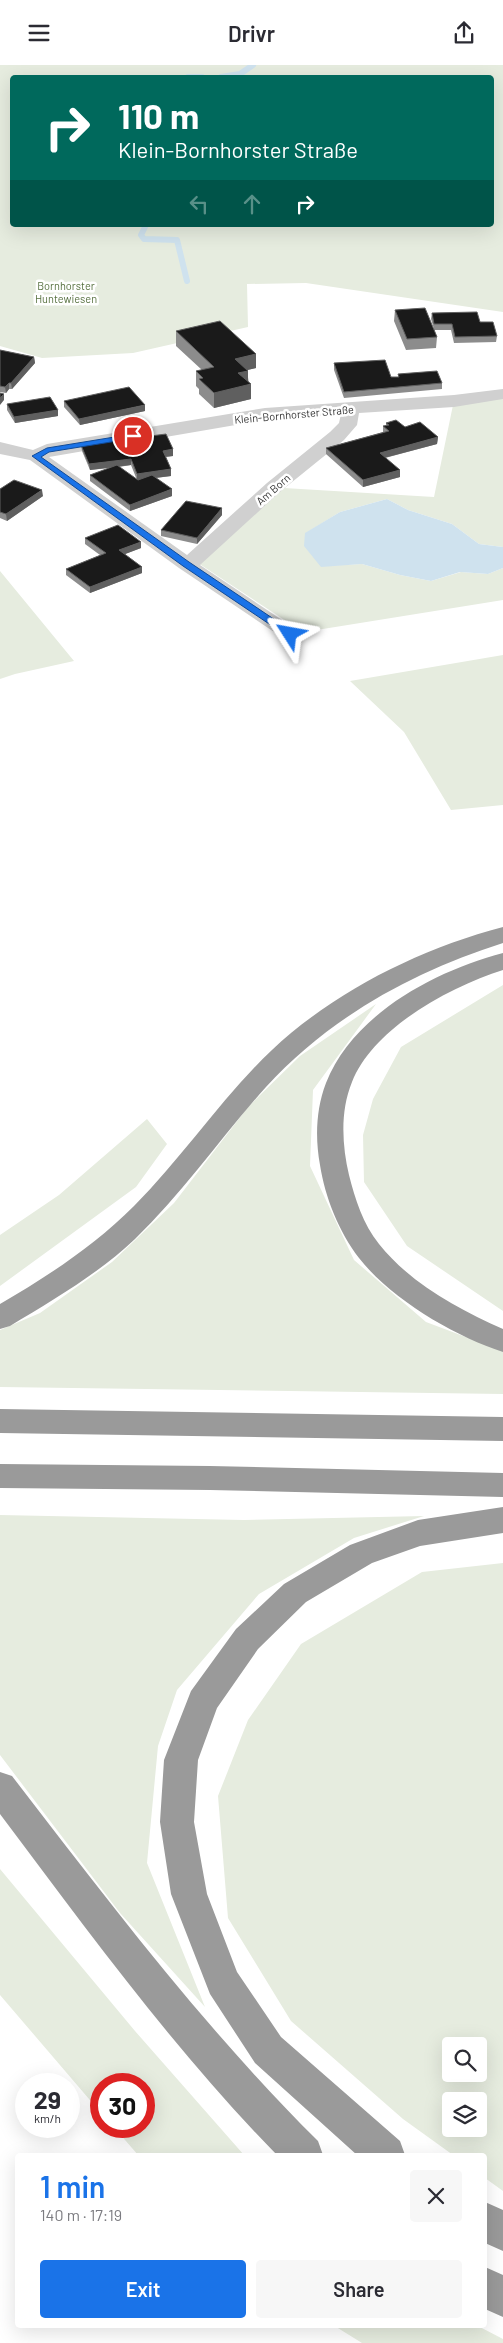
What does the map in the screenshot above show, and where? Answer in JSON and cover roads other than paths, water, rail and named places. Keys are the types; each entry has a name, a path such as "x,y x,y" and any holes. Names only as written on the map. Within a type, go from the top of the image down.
{"highway":[{"path":"0,1318 66,1280 124,1233 189,1163 277,1059 321,1024 363,995 430,960 503,935"},
{"path":"503,961 442,985 402,1009 377,1031 357,1053 340,1081 329,1121 331,1162 343,1206 372,1256 420,1297 475,1329 503,1341"},
{"path":"0,1421 503,1429"},
{"path":"0,1476 210,1478 503,1485"},
{"path":"384,2153 268,2050 223,1982 189,1894 177,1822 182,1760 203,1701 247,1639 295,1593 361,1554 418,1533 503,1520"},
{"path":"0,1787 203,2048 261,2114 302,2153"},
{"path":"487,2223 503,2231"},
{"path":"487,2288 503,2297"}],"street":[{"name":"Klein-Bornhorster Straße","path":"36,456 47,450 265,414 454,401 503,394"},
{"name":"Am Born","path":"186,564 194,560 274,487 338,436 348,425 351,417 349,409"},
{"path":"0,448 36,456 186,564 290,634"}],"water":[{"path":"387,499 408,510 452,524 479,544 503,547 503,568 488,574 460,572 431,581 400,575 362,564 321,567 304,546 305,533 340,512"}],"waterway":[{"path":"234,75 240,74 253,65"},
{"path":"145,227 141,235 144,239 177,240 187,281"}],"park label":[{"name":"Bornhorster Huntewiesen","path":"66,291"}]}
